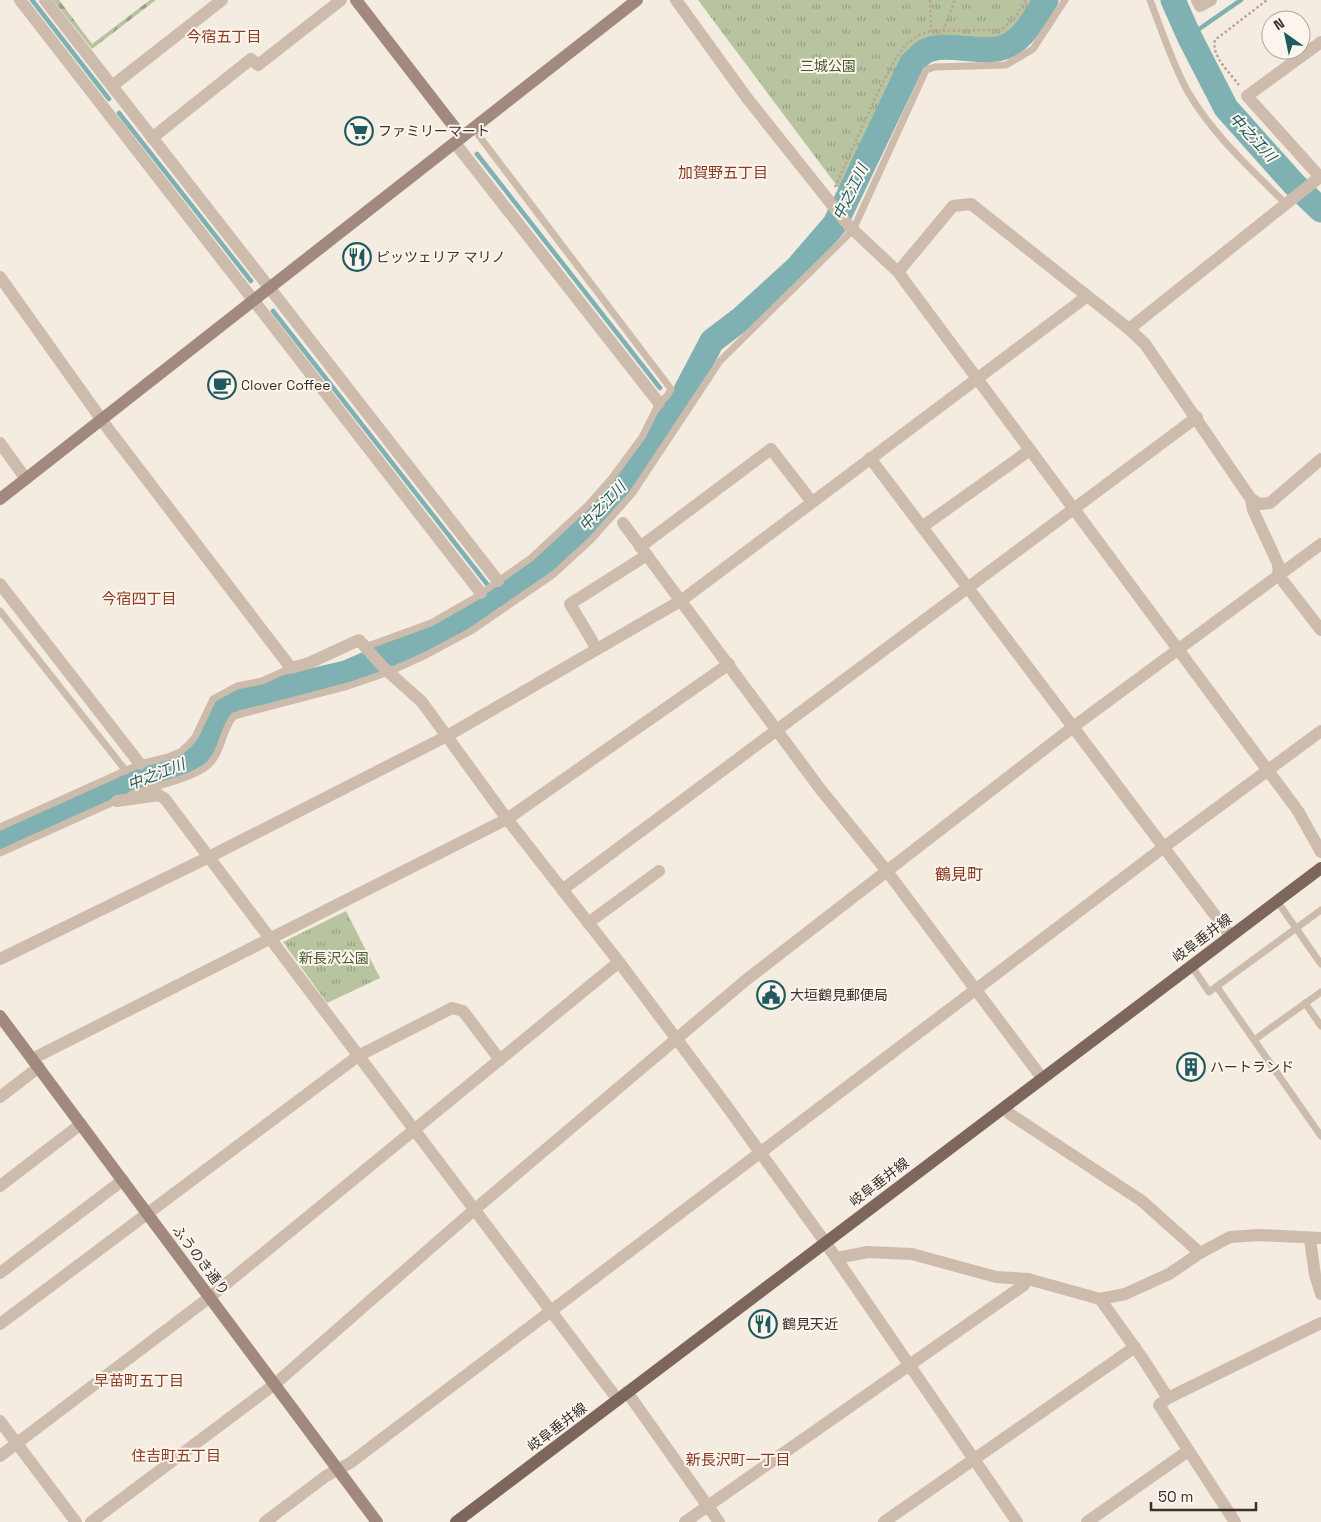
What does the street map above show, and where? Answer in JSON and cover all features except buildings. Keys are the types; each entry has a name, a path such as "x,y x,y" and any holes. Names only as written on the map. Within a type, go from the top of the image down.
{"main road":[{"name":"岐阜垂井線","path":"456,1522 1321,868"}],"street":[{"path":"20,0 481,593"},
{"path":"44,0 498,581"},
{"path":"112,86 222,0"},
{"path":"152,138 251,59 258,65 341,0"},
{"path":"356,0 458,140 659,403"},
{"path":"0,499 637,0"},
{"path":"676,0 748,98 851,228 898,272 1298,811 1321,852"},
{"path":"1197,0 1200,6 1211,0"},
{"path":"1129,329 1319,178 1247,96 1321,42"},
{"path":"898,272 953,206 971,204 1086,297 1129,329 1145,344 1197,417 1251,499 1260,504 1270,503 1321,459"},
{"path":"0,277 101,420 291,668 309,663 359,640 387,670 422,702 507,819 619,962 760,1152 825,1242 1017,1522"},
{"path":"0,959 209,857 447,736 682,600 1086,297"},
{"path":"562,890 1197,417"},
{"path":"0,443 26,479"},
{"path":"597,649 570,604 643,551 771,448 812,502"},
{"path":"922,527 1030,450"},
{"path":"870,458 1230,936"},
{"path":"1251,499 1252,510 1278,564 1278,576 1319,623"},
{"path":"623,524 682,600 822,790 886,870 974,990 1042,1078"},
{"path":"92,1522 274,1384 675,1038 886,870 1073,727 1179,651 1321,544"},
{"path":"0,584 140,764"},
{"path":"0,1097 36,1063 269,939 507,819 729,664"},
{"path":"265,1522 326,1476 337,1471 550,1312 974,990 1321,731"},
{"path":"116,801 159,795 165,799 550,1312 591,1362 623,1396 719,1522"},
{"path":"588,923 659,871"},
{"path":"0,1456 210,1297 619,962"},
{"path":"0,1324 358,1056 452,1008 463,1010 500,1060"},
{"name":"ふうのき通り","path":"0,1016 148,1213 337,1471 377,1522"},
{"path":"1005,1107 1010,1114 1142,1201 1200,1253"},
{"path":"0,1186 81,1124"},
{"path":"0,1272 123,1180"},
{"path":"836,1258 868,1252 912,1254 996,1277 1028,1279 1100,1300 1125,1294 1169,1274 1200,1253 1230,1237 1260,1235 1315,1239 1315,1276 1321,1294"},
{"path":"685,1522 1024,1285 1028,1279"},
{"path":"1100,1300 1135,1347 1168,1398"},
{"path":"1235,1522 1159,1405 1168,1398 1321,1323"},
{"path":"884,1522 1135,1347"},
{"path":"0,1421 76,1522"},
{"path":"1087,1522 1188,1451"}],"lane":[{"path":"0,853 116,801 196,773 212,762 219,749 226,725 234,716 247,711 348,686 387,670 471,631 554,574 591,540 632,494 720,361 851,228 926,70 935,66 1006,64 1032,49 1066,0"},
{"path":"1150,0 1178,72 1198,107 1248,167 1289,202"},
{"path":"366,649 431,622 481,593 531,558 587,506 642,437 659,403 667,396 671,388 473,128"},
{"path":"0,611 126,771"},
{"path":"0,827 140,764 180,752 195,737 213,699 237,686 262,681 291,668"},
{"path":"1276,902 1321,964"},
{"path":"1191,965 1209,992 1321,910"},
{"path":"1217,987 1321,1136"},
{"path":"1254,1040 1321,992"},
{"path":"1305,1004 1321,1026"}],"path":[{"path":"930,0 931,31"},
{"path":"943,31 955,0"},
{"path":"1247,96 1220,60 1214,46 1215,40 1267,0"}],"green space":[{"path":"53,0 59,0 92,44 150,0 156,0 92,49"},
{"name":"三城公園","path":"698,0 1038,0 1020,27 986,42 946,36 905,54 843,194"},
{"name":"新長沢公園","path":"346,911 380,978 327,1003 283,942"}],"waterway":[{"path":"32,0 109,99"},
{"name":"中之江川","path":"0,840 138,780 188,763 201,753 210,739 219,712 234,699 346,673 441,632 535,571 566,545 631,475 680,402 712,341 741,319 797,268 835,224 912,63 924,52 933,49 944,47 989,50 1009,45 1026,31 1046,0"},
{"name":"中之江川","path":"1173,0 1226,108 1294,184 1321,210"},
{"path":"1189,36 1241,0"},
{"path":"119,113 251,281"},
{"path":"477,154 660,388"},
{"path":"273,311 487,584"}],"place":[{"name":"ファミリーマート","path":"359,131"},
{"name":"ピッツェリア マリノ","path":"357,257"},
{"name":"Clover Coffee","path":"222,385"},
{"name":"大垣鶴見郵便局","path":"771,995"},
{"name":"ハートランド","path":"1191,1067"},
{"name":"鶴見天近","path":"763,1324"}],"district":[{"name":"今宿五丁目","path":"224,36"},
{"name":"加賀野五丁目","path":"723,172"},
{"name":"今宿四丁目","path":"139,598"},
{"name":"鶴見町","path":"959,874"},
{"name":"早苗町五丁目","path":"139,1380"},
{"name":"住吉町五丁目","path":"176,1455"},
{"name":"新長沢町一丁目","path":"738,1459"}]}
